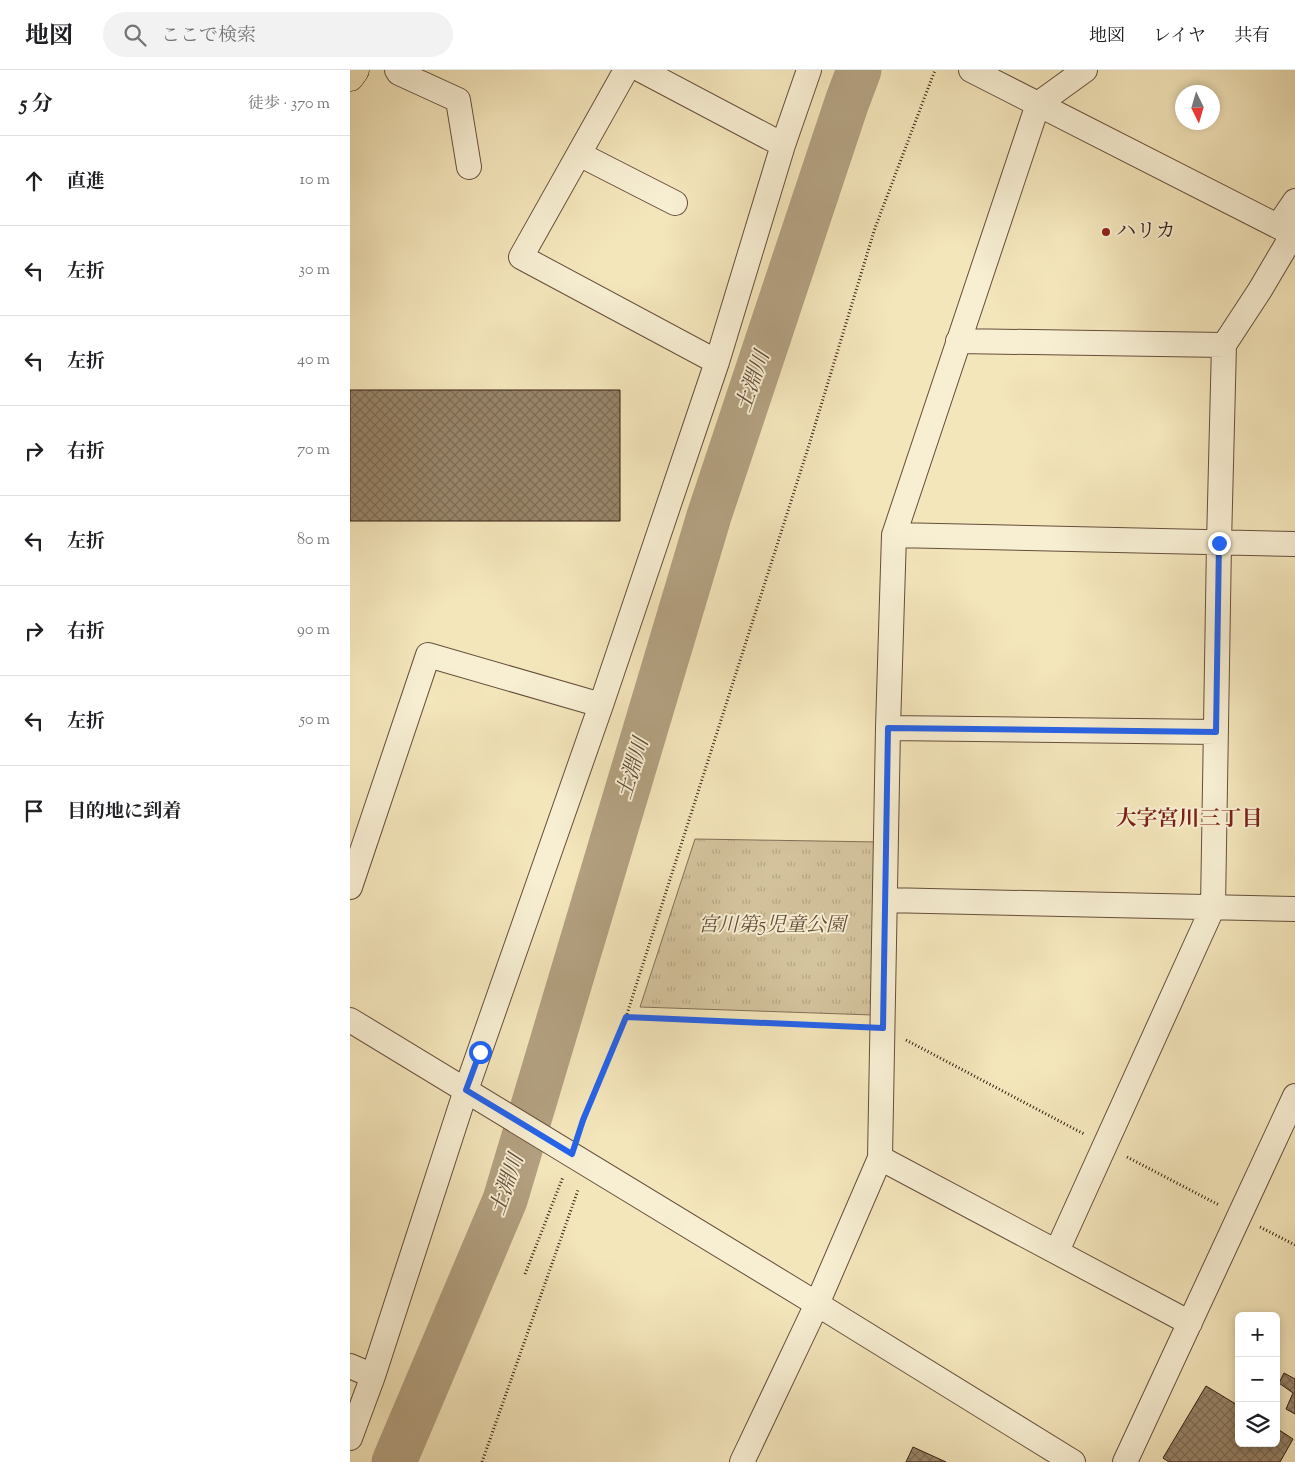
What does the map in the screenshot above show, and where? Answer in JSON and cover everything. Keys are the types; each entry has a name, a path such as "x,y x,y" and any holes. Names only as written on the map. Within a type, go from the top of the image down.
{"main road":[{"path":"350,77 355,70"}],"street":[{"path":"397,70 398,73 458,100 468,167"},
{"path":"626,70 521,257 717,362"},
{"path":"641,70 783,145"},
{"path":"350,1438 472,1094 717,362 783,145 809,70"},
{"path":"971,70 1289,232"},
{"path":"742,1462 817,1304 880,1158 888,728 894,535 1038,104 1085,70"},
{"path":"579,154 675,203"},
{"path":"1057,1251 1213,907 1224,345 1260,290 1289,232 1295,200"},
{"path":"958,341 1224,345"},
{"path":"894,535 1295,544"},
{"path":"350,887 428,655 601,705"},
{"path":"888,728 1216,732"},
{"path":"885,900 1295,909"},
{"path":"350,1020 1073,1462"},
{"path":"1125,1462 1295,1096"},
{"path":"880,1158 1190,1323"},
{"path":"350,1366 373,1376"}],"path":[{"path":"525,1274 567,1151 583,1120 626,1017 809,445 875,228 935,70"},
{"path":"626,1017 883,1028"},
{"path":"482,1462 578,1190"}],"green space":[{"name":"宮川第5児童公園","path":"695,839 879,842 873,1015 640,1007"}],"building":[{"path":"350,390 620,390 620,521 350,521"},
{"path":"1284,1373 1295,1379 1295,1414 1286,1409 1293,1393 1280,1384"},
{"path":"1206,1386 1235,1404 1235,1447 1280,1447 1280,1431 1293,1439 1280,1462 1169,1462 1163,1458"},
{"path":"913,1447 946,1462 906,1462"}],"waterway":[{"name":"土淵川","path":"394,1462 505,1200 709,516 859,70"}],"place":[{"name":"ハリカ","path":"1106,232"}],"district":[{"name":"大字宮川三丁目","path":"1189,820"}],"route":[{"path":"480,1052 466,1090 572,1154 583,1120 626,1017 883,1028 888,728 1216,732 1219,543"}]}
